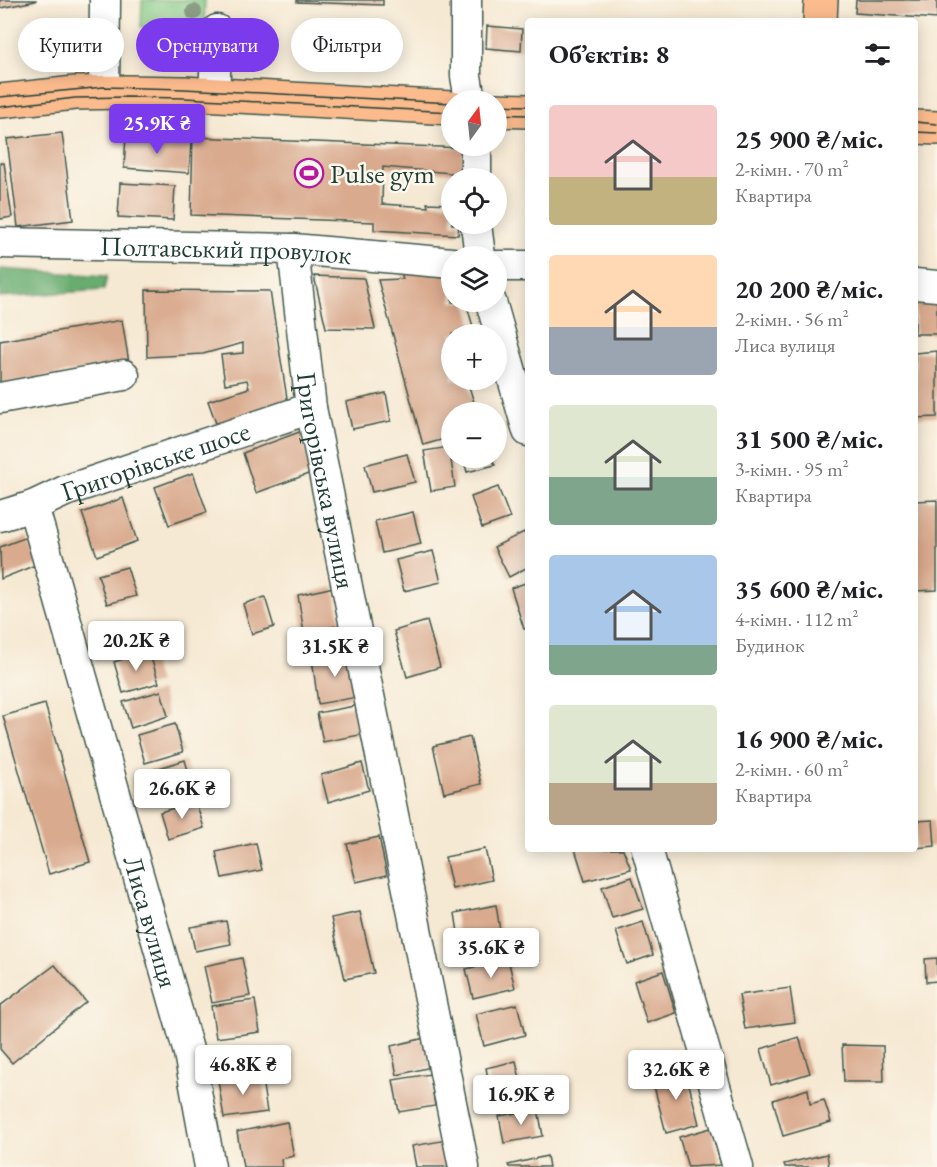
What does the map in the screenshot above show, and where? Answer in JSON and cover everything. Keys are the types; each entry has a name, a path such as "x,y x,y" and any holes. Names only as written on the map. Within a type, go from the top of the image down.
{"main road":[{"path":"820,18 821,0"},
{"path":"0,102 104,92 214,95 441,107"},
{"path":"507,110 525,111"},
{"path":"918,127 937,128"}],"street":[{"path":"104,92 105,0"},
{"path":"466,0 466,76 468,90"},
{"path":"214,95 215,72"},
{"name":"Полтавський провулок","path":"0,243 293,249 441,262"},
{"name":"Григорівська вулиця","path":"293,249 312,408 464,1167"},
{"path":"507,266 525,266"},
{"path":"918,284 937,286"},
{"path":"494,312 525,421"},
{"path":"0,398 124,375"},
{"name":"Григорівське шосе","path":"0,516 33,506 64,491 312,408"},
{"name":"Лиса вулиця","path":"33,506 189,1053 210,1167"},
{"path":"648,852 738,1167"}],"green space":[{"path":"142,0 205,0 204,18 141,18"},
{"path":"0,269 107,276 104,290 0,297"}],"building":[{"path":"0,0 36,0 36,1 0,8"},
{"path":"297,0 383,0 383,5 297,2"},
{"path":"856,0 937,0 937,19 855,13"},
{"path":"487,26 522,29 521,51 486,48"},
{"path":"62,133 73,220 18,227 7,139"},
{"path":"126,136 191,141 189,173 124,168"},
{"path":"193,137 441,147 441,156 463,156 462,168 441,168 441,172 383,167 382,204 428,207 427,203 441,204 441,234 374,230 374,222 191,215"},
{"path":"0,163 4,163 12,217 0,219"},
{"path":"120,183 175,186 173,220 118,217"},
{"path":"400,268 441,272 441,312 469,312 472,324 441,324 441,390 470,390 474,402 441,402 441,440 423,445 378,280 403,279"},
{"path":"314,276 364,278 375,329 326,328"},
{"path":"146,290 270,291 289,411 221,437 208,401 249,388 247,380 225,384 221,355 243,353 243,343 203,354 147,357"},
{"path":"918,299 937,300 937,334 918,334"},
{"path":"122,320 129,363 0,384 0,341"},
{"path":"937,351 937,417 918,418 918,353"},
{"path":"386,393 391,421 352,429 346,402"},
{"path":"302,431 311,473 256,493 243,453"},
{"path":"441,448 441,468 452,468 455,487 431,491 424,451"},
{"path":"407,454 415,482 372,492 365,465"},
{"path":"466,468 483,468 467,472"},
{"path":"193,473 207,512 169,525 155,487"},
{"path":"498,487 510,518 482,528 471,497"},
{"path":"123,498 137,541 97,556 82,513"},
{"path":"937,500 937,590 918,591 918,501"},
{"path":"413,512 421,544 382,553 375,521"},
{"path":"524,532 525,569 509,577 494,547"},
{"path":"27,537 38,564 1,579 0,547"},
{"path":"433,551 441,582 404,591 396,560"},
{"path":"127,567 136,596 107,604 98,575"},
{"path":"525,583 525,629 524,629 511,588"},
{"path":"334,587 341,625 304,633 298,595"},
{"path":"265,597 274,627 252,634 243,604"},
{"path":"427,621 440,667 407,677 394,631"},
{"path":"149,651 159,683 123,693 114,662"},
{"path":"351,652 358,697 318,704 312,658"},
{"path":"161,691 168,716 131,728 123,702"},
{"path":"45,704 90,862 49,874 3,716"},
{"path":"360,705 365,734 323,742 317,713"},
{"path":"175,724 183,752 145,763 137,735"},
{"path":"470,737 481,784 444,793 433,746"},
{"path":"185,760 193,788 154,798 146,772"},
{"path":"362,763 369,790 328,802 321,775"},
{"path":"196,802 204,828 168,839 160,812"},
{"path":"933,820 935,846 918,848 918,821"},
{"path":"379,837 387,875 356,882 347,844"},
{"path":"256,843 262,870 222,878 216,852"},
{"path":"485,849 492,880 452,889 445,857"},
{"path":"576,852 624,852 631,869 585,881"},
{"path":"632,877 643,909 612,918 602,887"},
{"path":"496,905 501,937 460,946 455,913"},
{"path":"360,912 374,973 345,979 331,918"},
{"path":"226,921 231,944 195,951 190,927"},
{"path":"643,922 653,955 627,964 616,931"},
{"path":"242,958 250,996 212,1003 204,966"},
{"path":"937,958 937,981 926,982 925,959"},
{"path":"508,959 515,988 473,998 466,969"},
{"path":"55,965 86,1002 12,1063 0,1049 0,1006"},
{"path":"663,971 676,1013 647,1023 634,981"},
{"path":"790,988 795,1022 745,1029 739,995"},
{"path":"255,1000 260,1032 216,1038 211,1006"},
{"path":"517,1004 525,1035 484,1046 476,1014"},
{"path":"799,1037 810,1073 771,1085 761,1049"},
{"path":"425,1038 431,1067 397,1075 391,1046"},
{"path":"842,1045 883,1046 884,1082 844,1082"},
{"path":"516,1061 523,1093 492,1099 486,1068"},
{"path":"685,1069 699,1124 666,1133 652,1078"},
{"path":"261,1073 267,1112 224,1118 218,1080"},
{"path":"430,1074 435,1106 399,1112 393,1080"},
{"path":"808,1089 810,1104 824,1100 831,1122 783,1136 773,1100"},
{"path":"538,1109 543,1136 504,1143 499,1116"},
{"path":"287,1122 294,1156 281,1159 282,1167 243,1167 237,1132"},
{"path":"711,1128 721,1165 688,1167 679,1137"},
{"path":"447,1140 453,1167 416,1167 412,1146"},
{"path":"827,1154 829,1167 785,1167 784,1164"},
{"path":"547,1156 549,1167 509,1167 508,1165"}],"tram line":[{"path":"0,97 104,87 441,102"},
{"path":"0,107 75,98 126,97 441,111"},
{"path":"507,105 525,106"},
{"path":"507,114 525,115"},
{"path":"918,122 937,124"},
{"path":"918,132 937,133"}],"place":[{"name":"Pulse gym","path":"309,173"}]}
